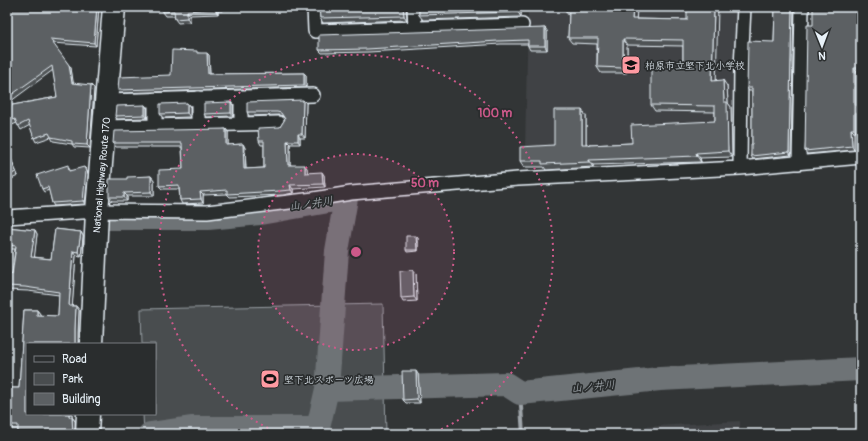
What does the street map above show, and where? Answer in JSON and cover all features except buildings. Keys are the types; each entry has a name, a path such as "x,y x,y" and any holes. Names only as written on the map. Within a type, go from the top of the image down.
{"highway":[{"name":"National Highway Route 170","path":"91,343 97,211 114,7"},
{"path":"87,434 88,415"}],"street":[{"path":"314,7 315,31 522,25"},
{"path":"414,7 415,28"},
{"path":"740,168 741,68 744,7"},
{"path":"799,163 802,7"},
{"path":"107,101 313,95"},
{"path":"241,97 241,124"},
{"path":"198,98 198,125"},
{"path":"155,99 155,126"},
{"path":"104,127 279,123"},
{"path":"7,217 97,211 207,212 351,193 518,178 740,168 861,157"}],"shaded area":[{"name":"柏原市立堅下北小学校","path":"528,7 739,7 734,123 633,128 632,145 525,150"},
{"path":"740,421 740,434 557,434 557,432"}],"green space":[{"name":"堅下北スポーツ広場","path":"383,304 386,434 144,434 143,415 156,415 156,343 142,343 141,309"}],"waterway":[{"name":"山ノ井川","path":"109,218 208,218 260,213 346,198 337,251 327,389 318,428 191,428 150,434"},
{"name":"山ノ井川","path":"327,389 506,384 520,393 660,379 861,369"},
{"path":"520,393 523,434"}],"place":[{"name":"柏原市立堅下北小学校","path":"631,65"},
{"name":"堅下北スポーツ広場","path":"270,379"}]}
